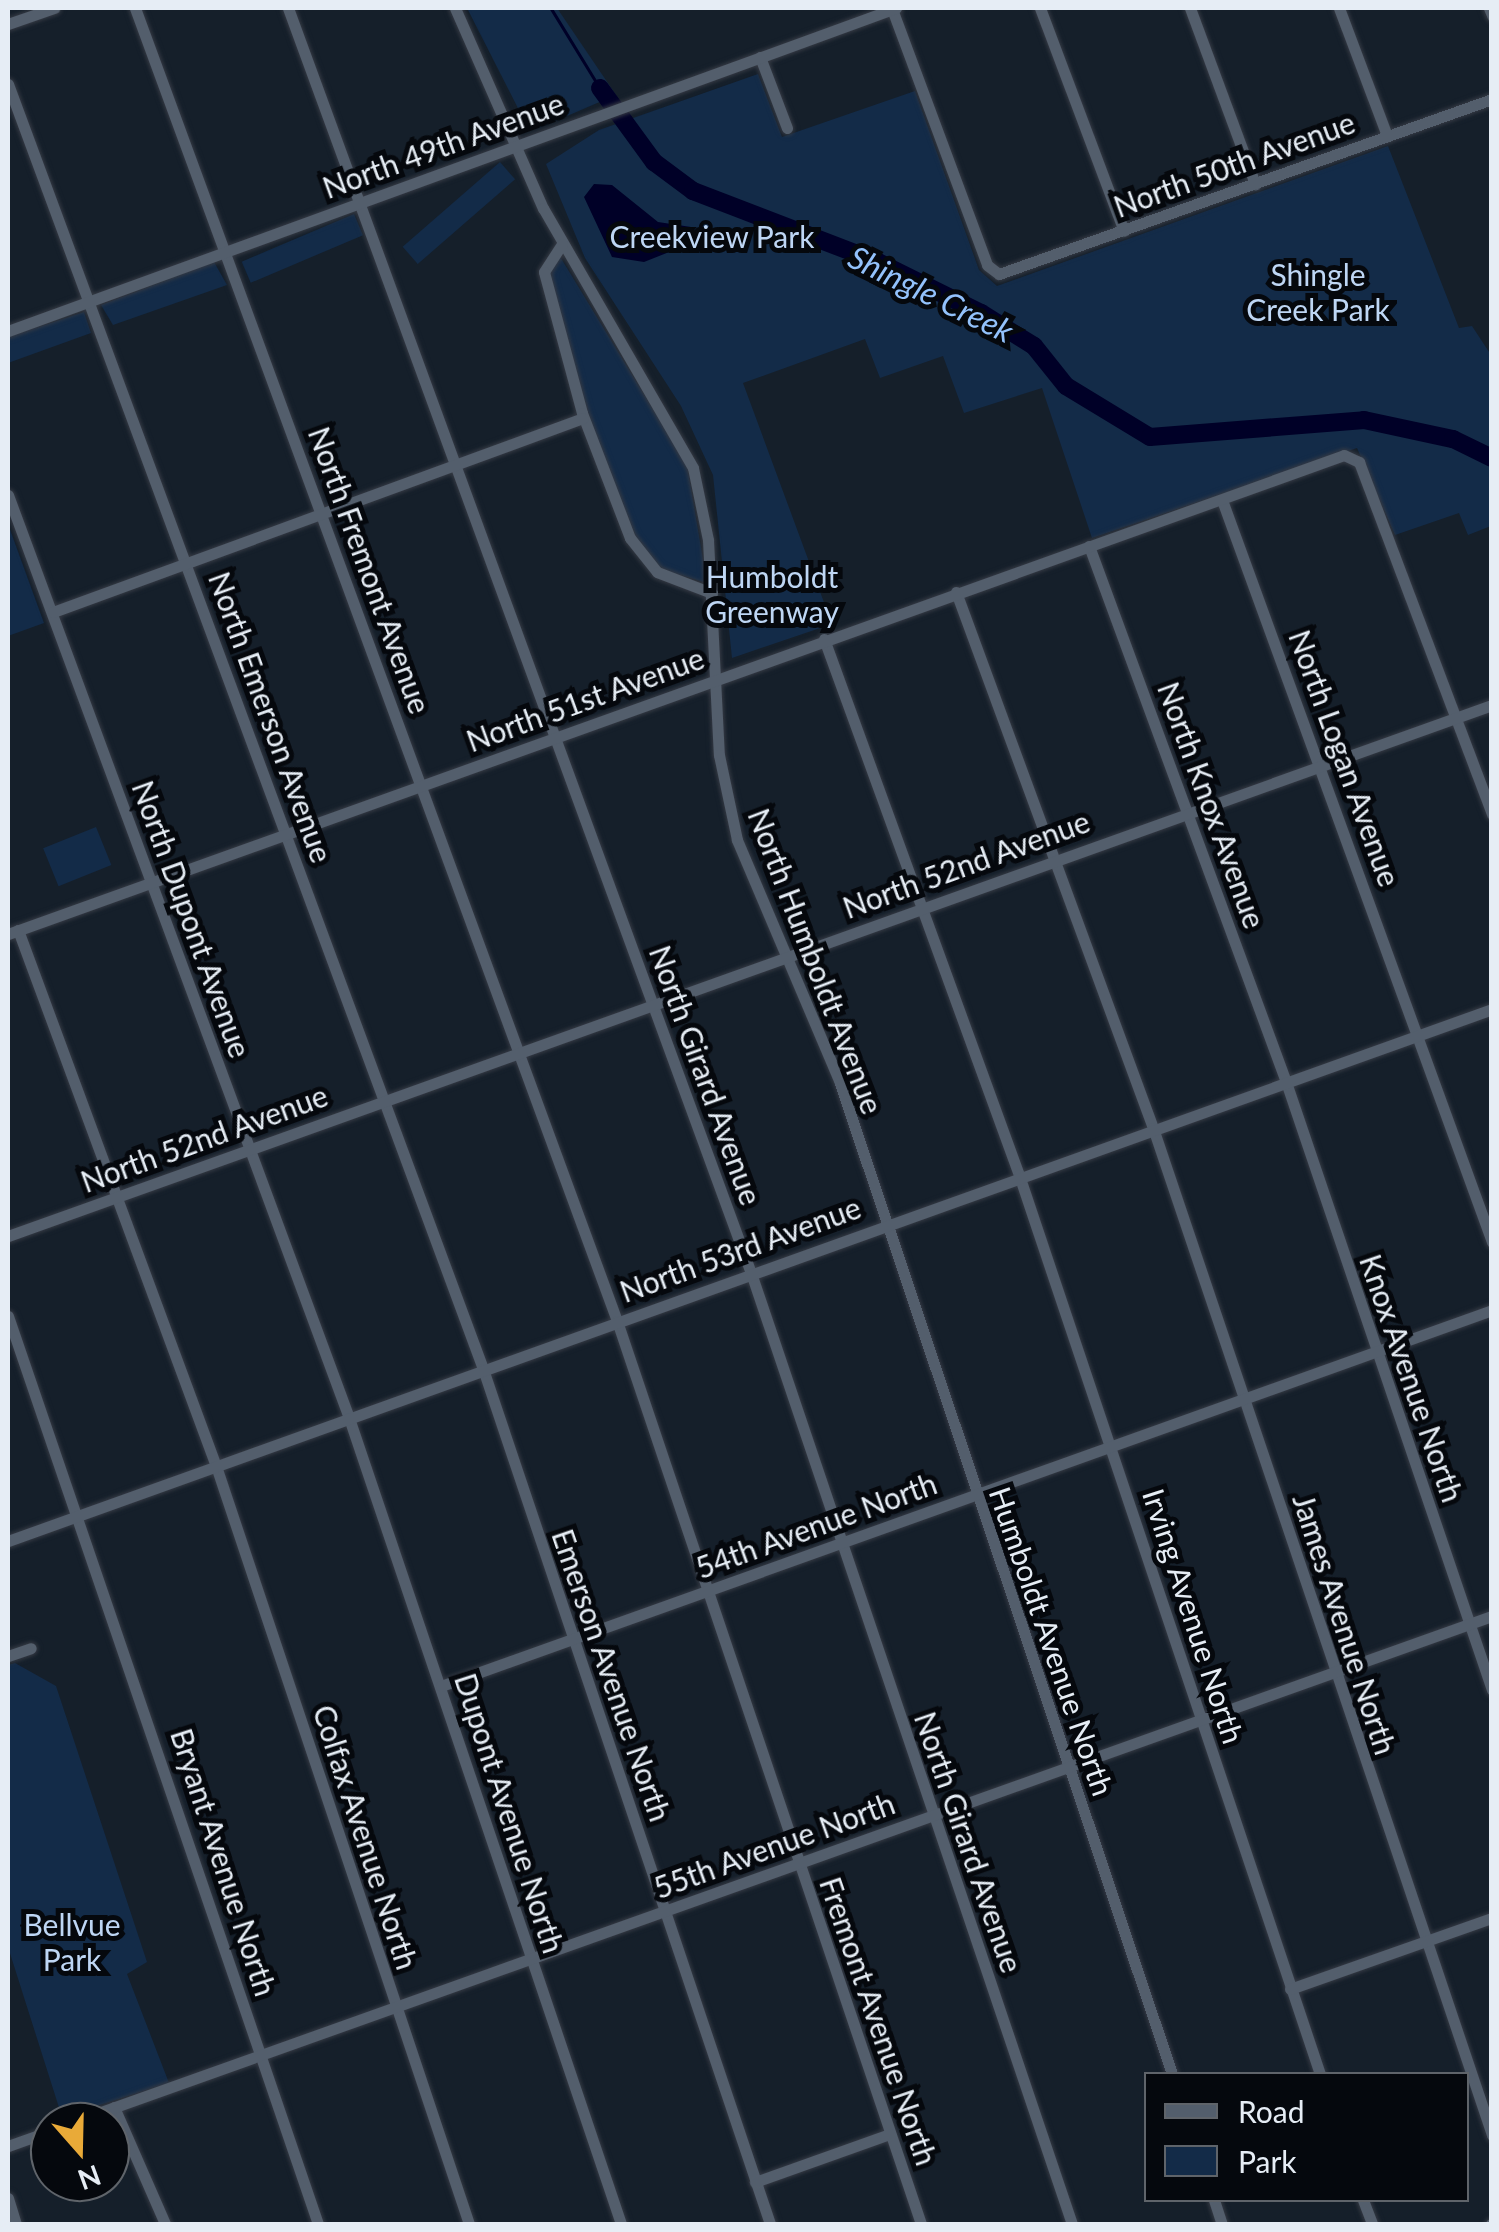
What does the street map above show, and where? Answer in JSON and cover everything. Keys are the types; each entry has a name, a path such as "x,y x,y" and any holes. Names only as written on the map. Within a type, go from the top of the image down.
{"street":[{"path":"8,24 54,8"},
{"name":"North Fremont Avenue","path":"135,8 324,513 617,1320"},
{"name":"North Girard Avenue","path":"288,8 459,464 750,1272 1072,2224"},
{"name":"North Humboldt Avenue","path":"456,8 562,244 680,439 702,499 712,593 715,679 734,826 786,955 884,1223"},
{"name":"North 49th Avenue","path":"8,330 894,8"},
{"name":"North 50th Avenue","path":"894,8 993,272 1124,231 1492,99"},
{"path":"1040,8 1124,231"},
{"path":"1190,8 1256,184"},
{"path":"1339,8 1388,136"},
{"path":"1489,8 1492,15"},
{"path":"760,56 787,128"},
{"name":"North Emerson Avenue","path":"8,84 483,1369"},
{"path":"562,244 544,272 584,418 640,554 678,584 712,593"},
{"path":"53,612 584,418"},
{"name":"North 51st Avenue","path":"13,932 556,734 1350,456 1456,718"},
{"name":"North Dupont Avenue","path":"8,495 349,1418"},
{"name":"North Logan Avenue","path":"1222,500 1420,1034 1492,1242"},
{"name":"North Knox Avenue","path":"1089,546 1286,1082"},
{"name":"James Avenue North","path":"956,592 1152,1128 1492,2136"},
{"name":"Irving Avenue North","path":"824,639 1019,1174 1319,2072"},
{"name":"North 52nd Avenue","path":"8,1236 1055,858 1492,705"},
{"path":"1456,718 1492,814"},
{"name":"Colfax Avenue North","path":"13,932 216,1466 468,2224"},
{"name":"North 53rd Avenue","path":"8,1541 1019,1174 1492,1009"},
{"name":"Knox Avenue North","path":"1286,1082 1492,1690"},
{"name":"Humboldt Avenue North","path":"884,1223 1171,2072"},
{"name":"54th Avenue North","path":"441,1686 1492,1310"},
{"name":"Bryant Avenue North","path":"8,1316 80,1515 318,2224"},
{"name":"Fremont Avenue North","path":"617,1320 921,2224"},
{"name":"Emerson Avenue North","path":"483,1369 770,2224"},
{"name":"Dupont Avenue North","path":"349,1418 621,2224"},
{"name":"55th Avenue North","path":"128,2102 1492,1616"},
{"path":"8,1656 32,1648"},
{"path":"1290,1989 1492,1918"},
{"path":"755,2182 890,2134"},
{"path":"130,2144 164,2224"},
{"path":"8,2198 16,2224"}],"green space":[{"path":"467,8 557,8 616,95 539,128 526,124"},
{"path":"758,74 782,137 915,91 979,270 997,286 1388,146 1459,328 1472,326 1491,355 1491,526 1468,535 1459,513 1395,535 1357,448 1092,538 1042,388 964,413 943,356 880,378 865,339 743,383 832,624 732,658 713,475 681,406 585,258 546,164 599,130"},
{"path":"500,162 515,179 418,264 403,247"},
{"path":"354,214 363,235 251,283 242,262"},
{"name":"Humboldt Greenway","path":"559,255 687,465 707,583 660,569 638,541 600,452 548,276"},
{"path":"214,262 227,285 113,325 101,305"},
{"path":"84,312 91,333 8,363 8,337"},
{"path":"8,524 44,623 8,636"},
{"path":"96,827 111,865 59,886 43,848"},
{"name":"Bellvue Park","path":"15,1663 56,1686 147,1962 127,1974 169,2083 109,2102 57,2102 8,1947 8,1665"}],"shaded area":[{"path":"594,184 612,185 658,222 691,227 697,241 644,262 612,257 584,197"}],"waterway":[{"name":"Shingle Creek","path":"551,8 600,88"},
{"name":"Shingle Creek","path":"600,88 654,162 693,191 878,262 981,313 1034,346 1066,386 1150,437 1364,420 1453,439 1492,458"}],"park label":[{"name":"Creekview Park","path":"712,236"},
{"name":"Shingle Creek Park","path":"1318,291"}]}
